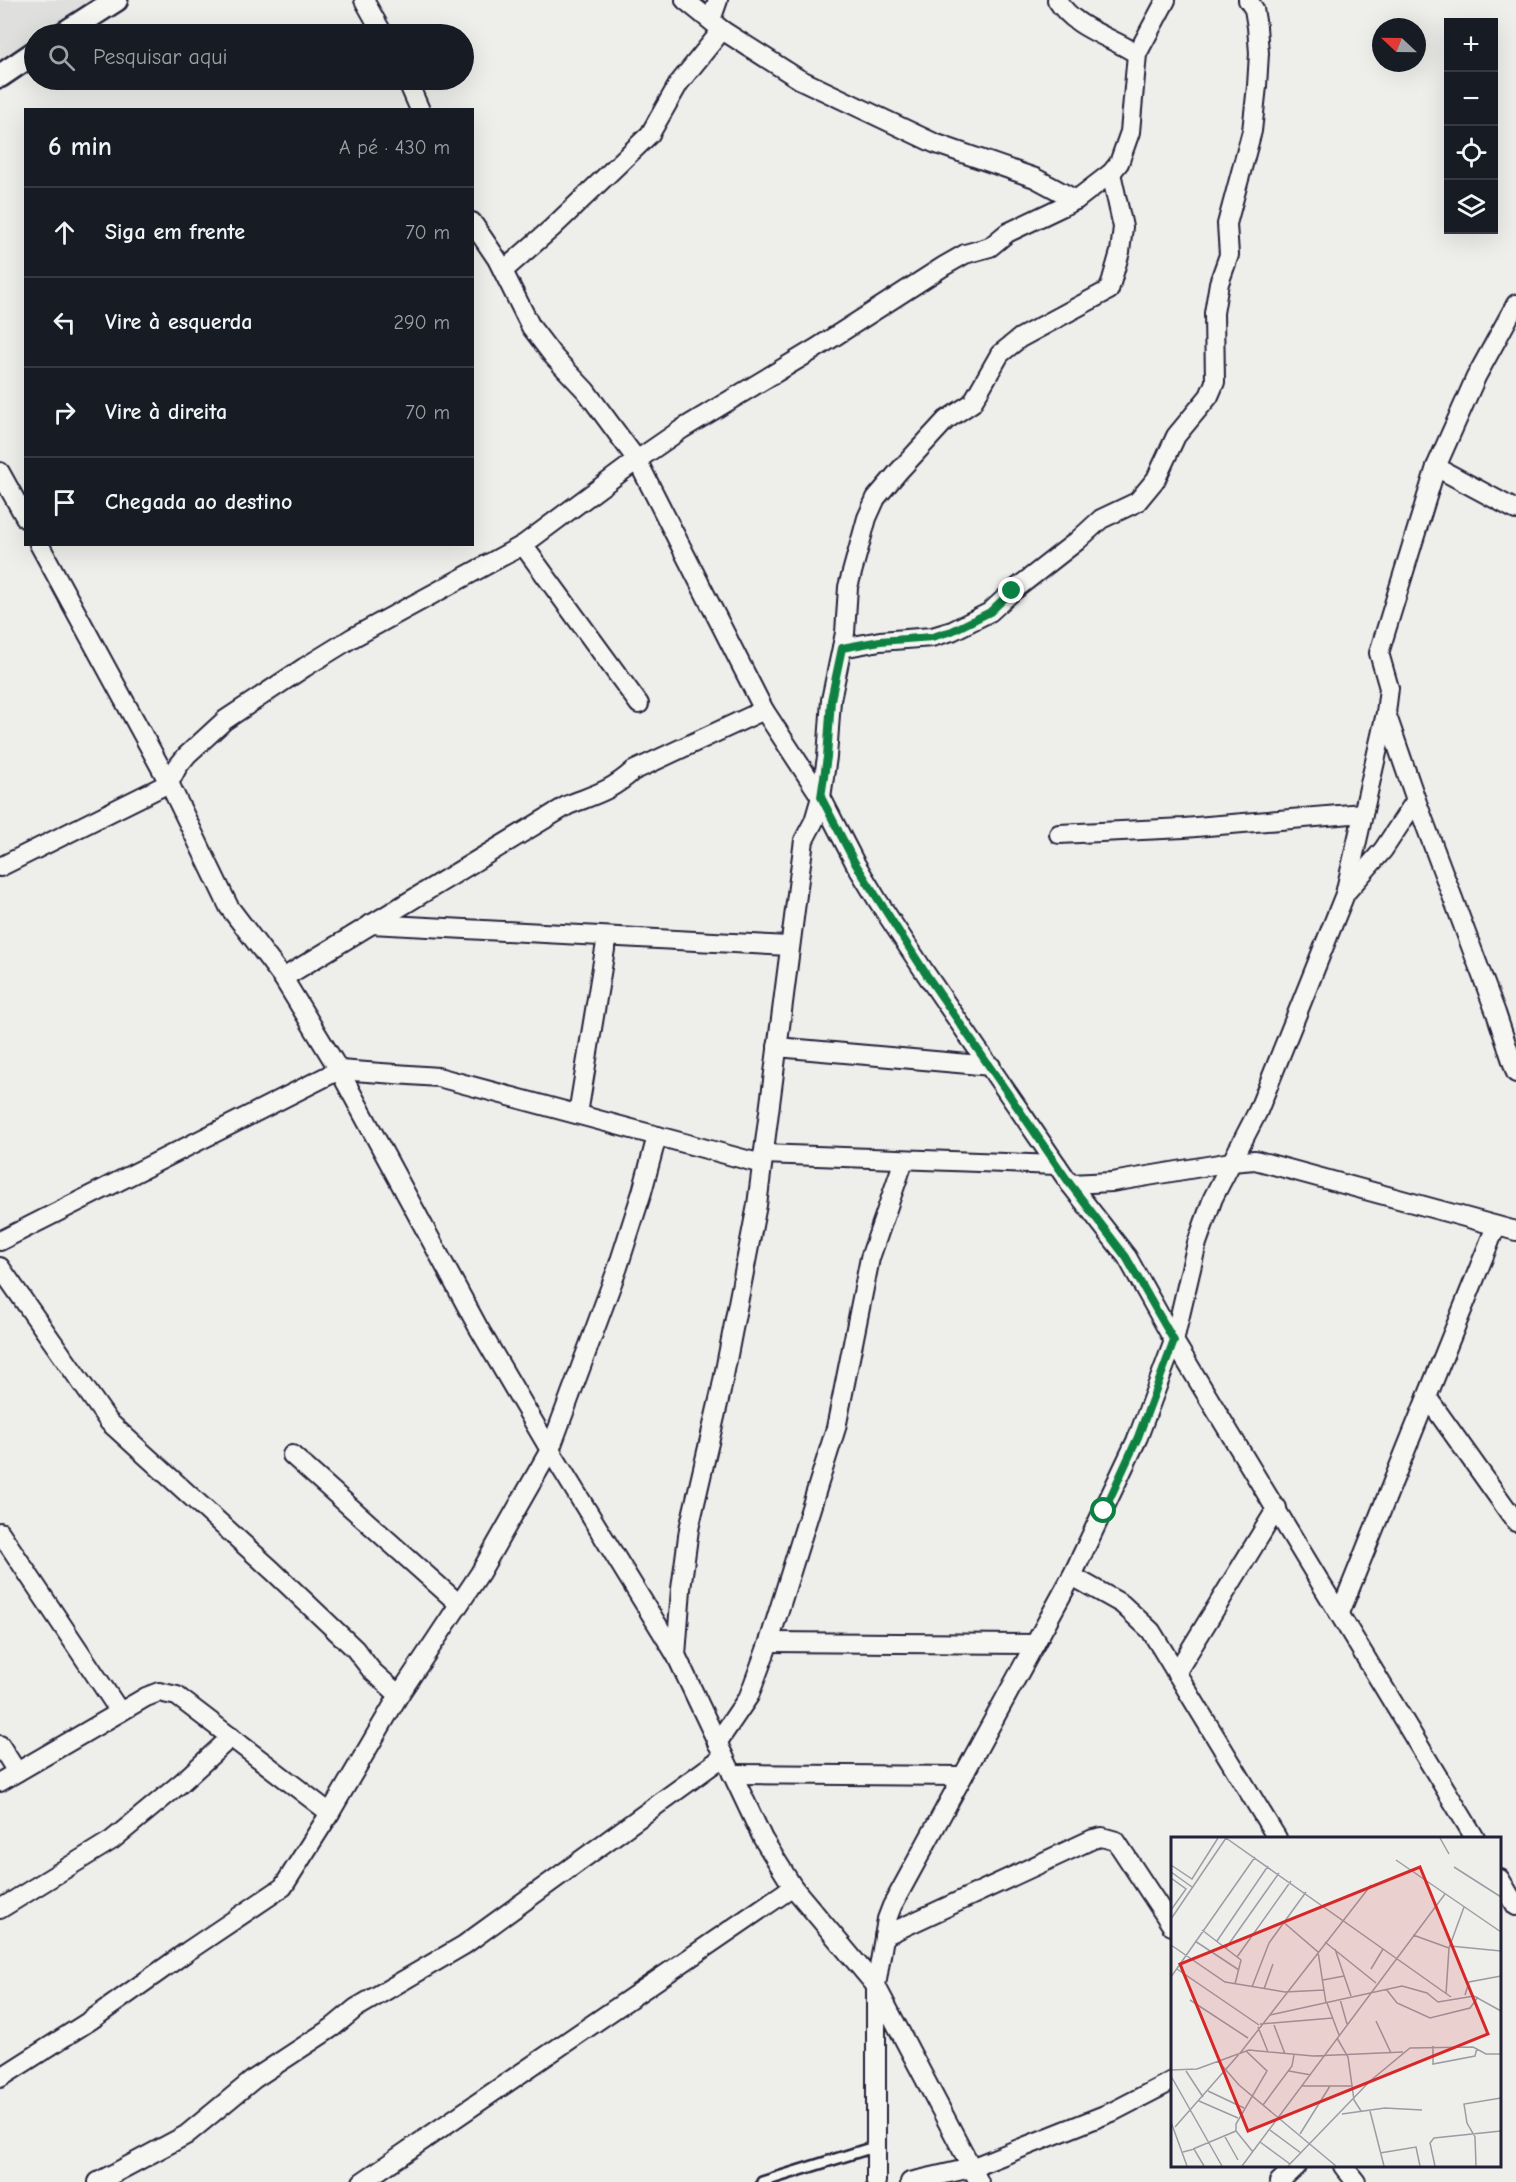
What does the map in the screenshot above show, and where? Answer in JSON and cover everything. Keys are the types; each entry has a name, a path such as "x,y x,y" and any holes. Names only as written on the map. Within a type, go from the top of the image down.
{"street":[{"path":"79,24 116,0"},
{"path":"364,0 377,24"},
{"path":"685,0 716,25 799,79 934,143 1035,178 1076,200"},
{"path":"503,271 552,228 650,134 716,25 718,0"},
{"path":"1057,0 1071,18 1080,25 1121,43 1137,54"},
{"path":"0,867 169,783 187,755 225,720 352,638 523,545 637,459 682,429 815,349 944,266 965,254 990,247 1007,234 1076,200 1111,173 1119,163 1130,132 1137,54 1166,0"},
{"path":"842,648 880,641 932,637 961,627 990,612 1012,591 1077,542 1101,519 1137,502 1156,479 1176,436 1209,396 1215,382 1214,313 1229,255 1227,224 1252,131 1257,86 1259,53 1257,27 1254,9 1248,0"},
{"path":"0,75 24,59"},
{"path":"411,90 419,108"},
{"path":"676,1654 689,1529 751,1238 804,840 814,821 821,797 827,757 831,700 842,648 851,574 867,518 876,498 933,432 946,420 972,403 1000,354 1007,347 1110,291 1123,227 1111,173"},
{"path":"474,225 503,271 531,327 554,357 586,391 637,459 764,710 821,797 867,882 926,974 1070,1184 1126,1257 1174,1341 1474,1837"},
{"path":"876,2182 876,1986 884,1936 892,1906 1072,1576 1138,1437 1174,1341 1197,1243 1213,1198 1258,1111 1345,894 1386,713 1389,688 1379,653 1436,467 1476,377 1516,304"},
{"path":"1436,467 1516,510"},
{"path":"0,472 24,515"},
{"path":"523,545 639,704"},
{"path":"40,546 169,783 229,907 283,978 339,1070 478,1327 550,1450 676,1654 763,1839 793,1887 876,1986 975,2175"},
{"path":"283,978 568,805 598,795 618,784 633,771 764,710"},
{"path":"1386,713 1516,1073"},
{"path":"1345,894 1383,850 1416,800"},
{"path":"1059,834 1184,828 1363,813"},
{"path":"371,924 789,946"},
{"path":"578,1114 607,937"},
{"path":"777,1047 991,1066"},
{"path":"0,1241 339,1070 438,1077 657,1136 762,1159 904,1160 1057,1165"},
{"path":"0,2079 91,2020 283,1887 330,1813 399,1695 480,1573 550,1450 618,1267 657,1136"},
{"path":"98,2182 186,2135 254,2079 333,2027 356,2008 464,1945 720,1750 749,1696 769,1642 837,1428 870,1258 904,1160"},
{"path":"1070,1184 1112,1182 1255,1160 1516,1231"},
{"path":"1340,1613 1496,1226"},
{"path":"0,1267 109,1422 356,1649 372,1671 399,1695"},
{"path":"1427,1397 1516,1522"},
{"path":"292,1455 459,1604"},
{"path":"1176,1673 1277,1508"},
{"path":"0,1532 120,1712"},
{"path":"1072,1576 1122,1604 1151,1631 1276,1837"},
{"path":"769,1642 1035,1644"},
{"path":"0,1782 146,1697 159,1692 177,1696 330,1813"},
{"path":"0,1909 112,1840 181,1783 231,1737"},
{"path":"0,1745 17,1772"},
{"path":"732,1774 963,1776"},
{"path":"884,1936 1093,1839 1102,1837 1116,1841 1171,1923"},
{"path":"1501,1881 1511,1905"},
{"path":"363,2182 793,1887"},
{"path":"910,2182 975,2175 1112,2112 1171,2082"},
{"path":"1279,2182 1295,2167"},
{"path":"1344,2167 1356,2182"}],"lane":[{"path":"762,2182 877,2146"}],"shaded area":[{"path":"0,0 110,0 74,24 24,24 24,58 0,74"}],"route":[{"path":"1012,591 979,620 952,631 932,637 880,641 842,648 831,700 827,757 821,797 855,863 926,974 1070,1184 1126,1257 1174,1341 1138,1437 1104,1511"}]}
